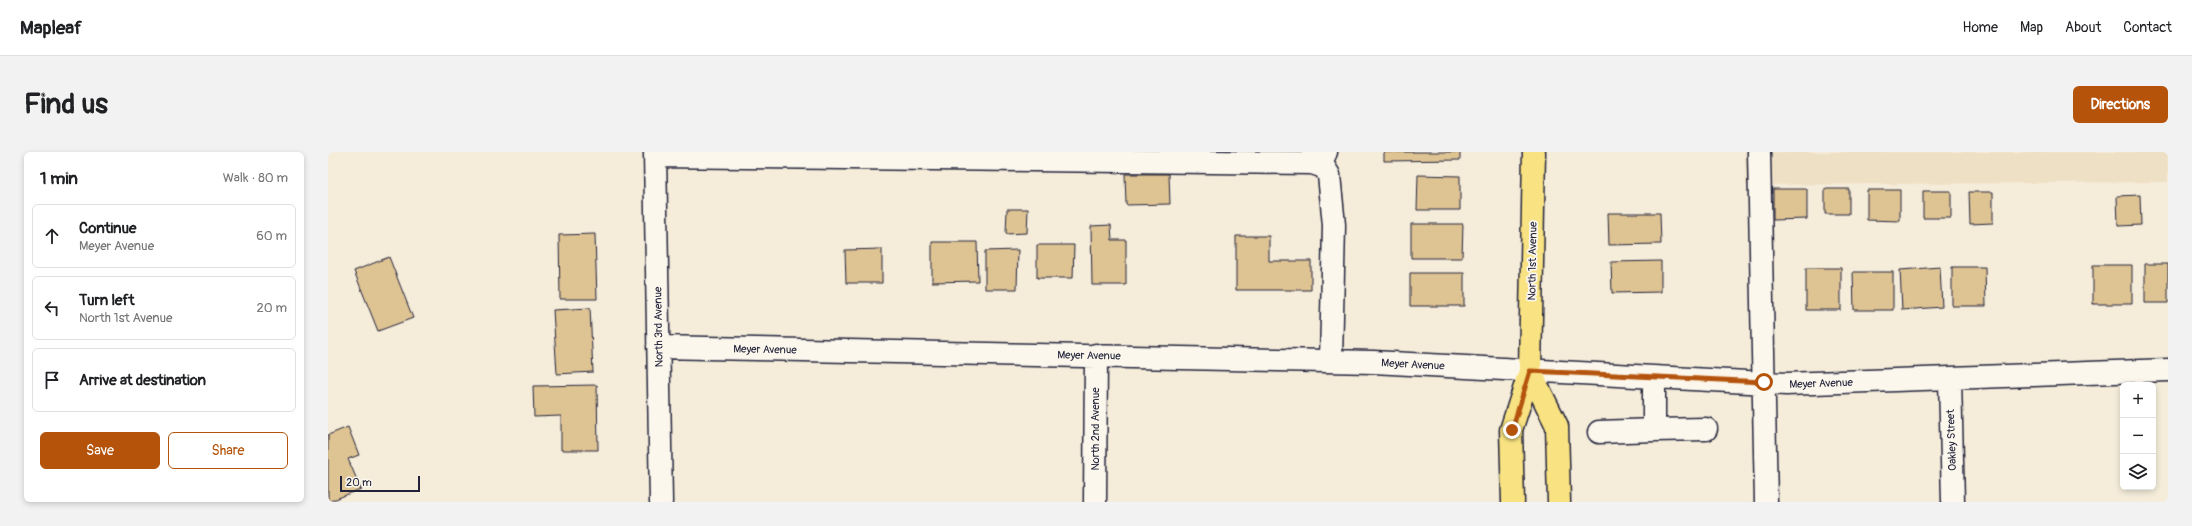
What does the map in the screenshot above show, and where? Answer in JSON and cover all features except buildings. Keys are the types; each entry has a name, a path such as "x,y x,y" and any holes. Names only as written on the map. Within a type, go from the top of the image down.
{"main road":[{"name":"North 1st Avenue","path":"1512,502 1512,430 1530,371 1534,152"},
{"name":"North 1st Avenue","path":"1530,371 1557,426 1559,502"}],"street":[{"path":"1759,152 1766,502"},
{"path":"656,154 1319,158 1329,175 1334,225 1331,360"},
{"name":"North 3rd Avenue","path":"656,154 661,502"},
{"name":"Meyer Avenue","path":"658,347 1331,360 1786,384 2168,370"},
{"name":"North 2nd Avenue","path":"1095,502 1096,355"},
{"path":"1654,378 1654,430"},
{"name":"Oakley Street","path":"1950,379 1953,502"},
{"path":"1599,432 1706,429"}],"shaded area":[{"path":"1745,152 2168,152 2168,182 1746,185"}],"route":[{"path":"1512,430 1530,371 1764,382"}]}
